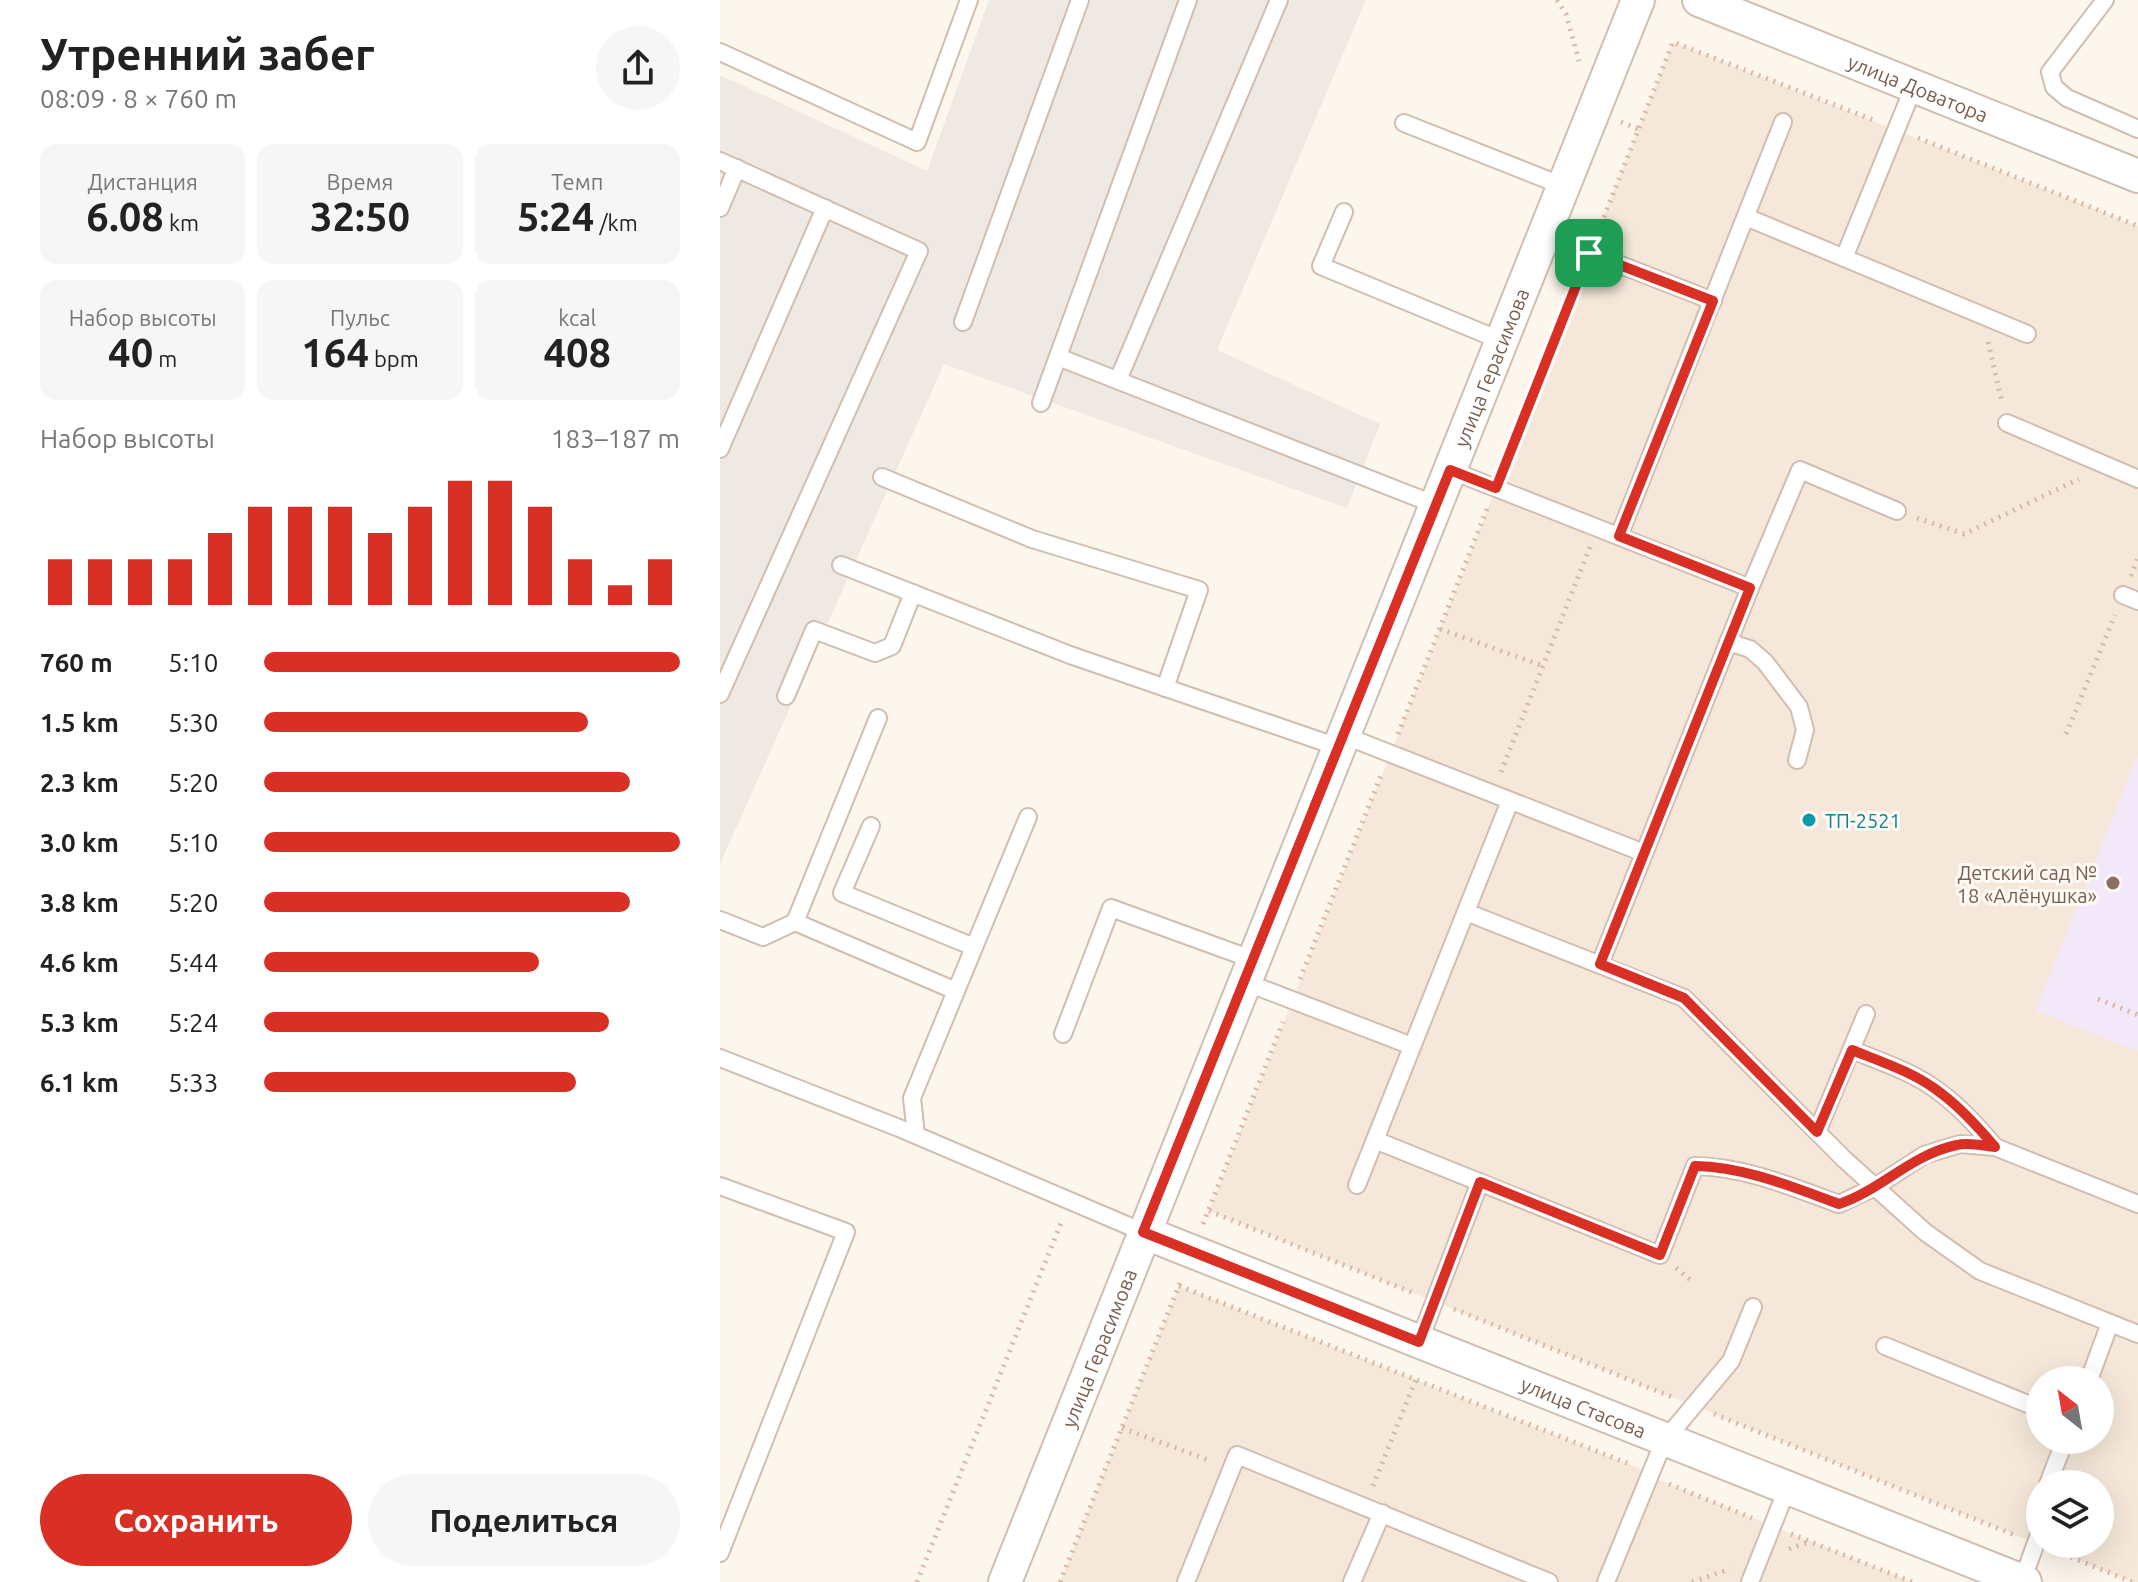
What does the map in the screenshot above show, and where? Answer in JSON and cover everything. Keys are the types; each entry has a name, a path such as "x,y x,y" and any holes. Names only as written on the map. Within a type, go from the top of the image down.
{"street":[{"name":"улица Герасимова","path":"1005,1582 1638,0"},
{"name":"улица Доватора","path":"1699,0 2138,176"},
{"name":"улица Стасова","path":"1143,1232 2023,1581"}],"lane":[{"path":"720,52 917,142 969,0"},
{"path":"963,322 1080,0"},
{"path":"1041,403 1188,0"},
{"path":"1118,380 1279,0"},
{"path":"2105,0 2050,72 2054,87 2067,98 2138,129"},
{"path":"1844,258 1914,86"},
{"path":"1619,536 1783,122"},
{"path":"1404,123 1563,186"},
{"path":"720,161 919,251 720,694"},
{"path":"720,208 737,168"},
{"path":"720,449 825,208"},
{"path":"1344,212 1321,266 1502,341"},
{"path":"1746,217 2027,334"},
{"path":"1544,235 1713,301"},
{"path":"1058,357 1436,505"},
{"path":"2007,423 2138,479"},
{"path":"1450,470 1750,588"},
{"path":"1600,964 1800,470 1897,511"},
{"path":"882,477 1032,539 1199,590 1165,688"},
{"path":"841,565 1070,655 1165,688 1390,753 1644,853"},
{"path":"786,696 814,630 875,653 892,646 913,593"},
{"path":"1728,642 1750,649 1765,662 1799,707 1805,730 1797,760"},
{"path":"720,920 763,937 795,922 878,718"},
{"path":"1357,1185 1510,801"},
{"path":"916,1135 912,1098 1028,817"},
{"path":"871,826 842,893 974,947"},
{"path":"1063,1034 1111,908 1249,971 1292,1000 1412,1046"},
{"path":"1466,912 1684,998 1817,1132 1925,1232 1980,1271 2110,1323 2137,1330"},
{"path":"795,922 956,991"},
{"path":"1817,1132 1866,1014"},
{"path":"1852,1050 1907,1073 1940,1092 1995,1147"},
{"path":"720,1058 916,1135 1143,1232"},
{"path":"1375,1140 1660,1255 1695,1166 1720,1166 1763,1176 1839,1204 1875,1187 1924,1155 1960,1144 1995,1147 2138,1204"},
{"path":"1419,1342 1480,1182"},
{"path":"720,1186 846,1232 720,1553"},
{"path":"1606,1582 1664,1441 1731,1361 1753,1307"},
{"path":"2094,1366 2110,1323"},
{"path":"1885,1346 2026,1403"},
{"path":"1186,1582 1237,1455 1549,1582"},
{"path":"1750,1582 1787,1489"},
{"path":"1352,1582 1382,1513"},
{"path":"2023,1581 2031,1558"}],"path":[{"path":"1557,0 1566,14 1581,67"},
{"path":"1209,1211 1673,42"},
{"path":"1620,122 1638,129"},
{"path":"1981,315 2007,423"},
{"path":"1897,511 1964,534 2106,466"},
{"path":"1493,794 1598,528"},
{"path":"2066,734 2130,598 2138,558"},
{"path":"1440,629 1543,666"},
{"path":"2098,999 2138,1015"},
{"path":"917,1582 1070,1201"},
{"path":"1060,1582 1179,1286 1636,1467 1649,1476 1912,1582"},
{"path":"1370,1494 1416,1379"},
{"path":"1122,1428 1231,1469"}],"shaded area":[{"path":"989,0 1366,0 1217,350 1380,424 1347,508 944,364 720,864 720,75 927,171"},
{"path":"1673,42 2138,226 2138,1582 2072,1558 2114,1558 2114,1470 2026,1470 2026,1539 1209,1211"},
{"name":"Детский сад № 18 «Алёнушка»","path":"2138,755 2138,1051 2036,1011"},
{"path":"1179,1286 1636,1467 1649,1476 1912,1582 1060,1582"}],"place":[{"name":"ТП-2521","path":"1809,820"},
{"name":"Детский сад № 18 «Алёнушка»","path":"2113,883"}],"route":[{"path":"1589,253 1713,301 1619,536 1750,588 1600,964 1684,998 1817,1132 1852,1050 1907,1073 1940,1092 1995,1147 1960,1144 1924,1155 1875,1187 1839,1204 1763,1176 1720,1166 1695,1166 1660,1255 1480,1182 1419,1342 1143,1232 1450,470 1496,488 1589,253"}]}
